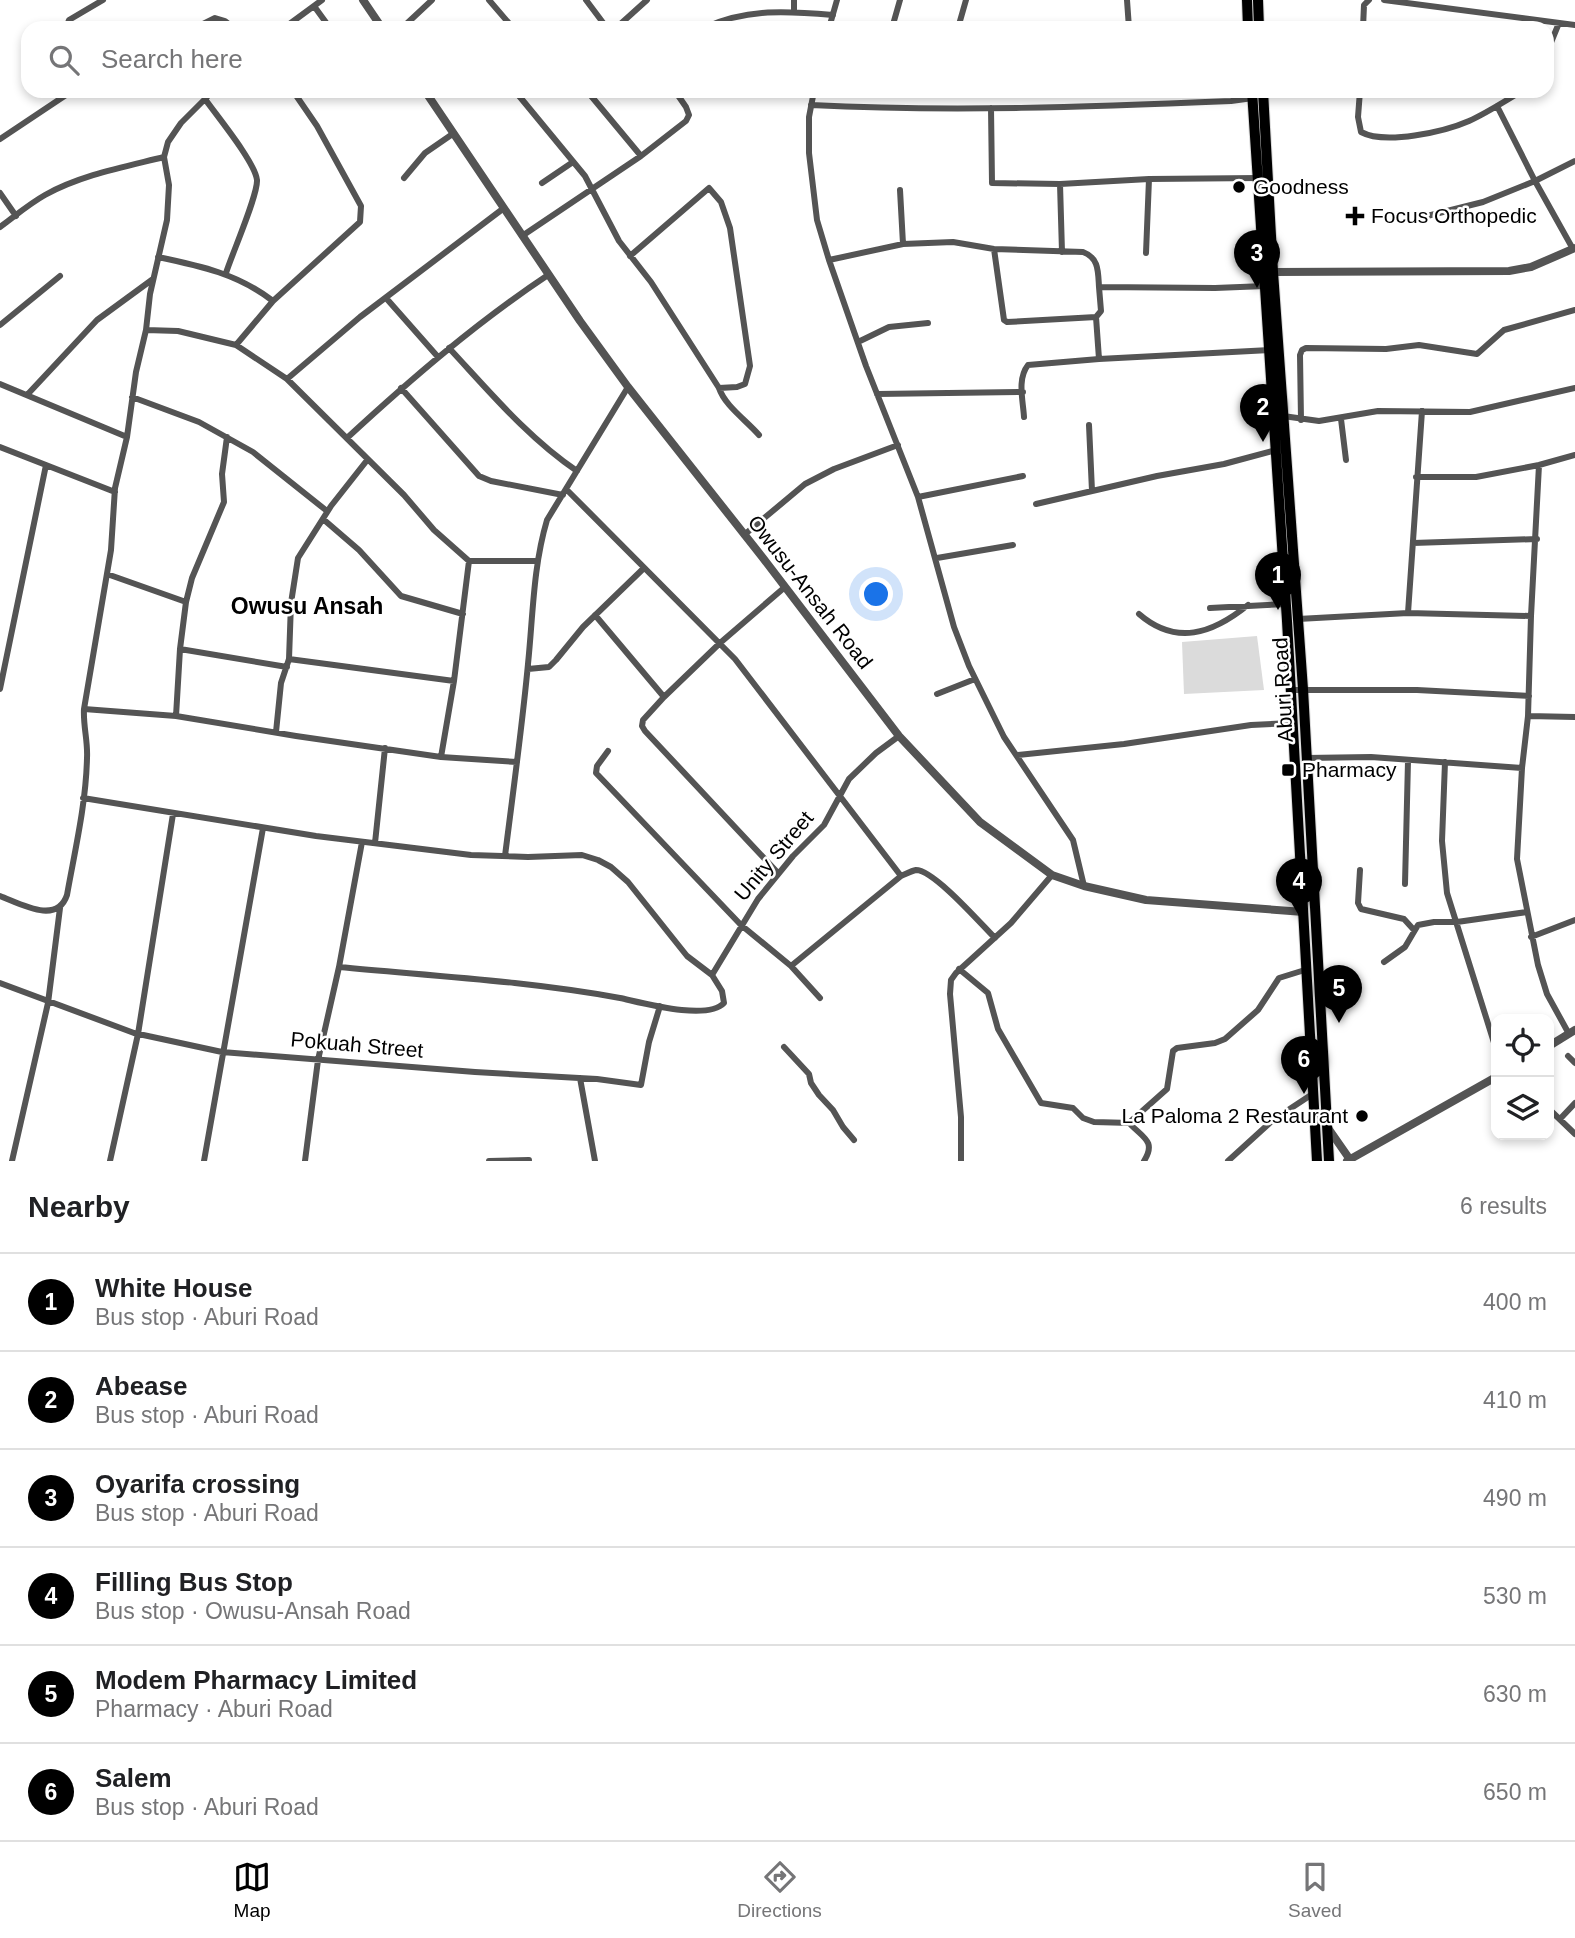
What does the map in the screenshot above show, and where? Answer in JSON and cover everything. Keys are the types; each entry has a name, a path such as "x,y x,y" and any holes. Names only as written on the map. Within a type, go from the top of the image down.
{"highway":[{"path":"1247,0 1248,21"},
{"path":"1258,0 1259,21"},
{"name":"Aburi Road","path":"1254,98 1259,111 1273,272 1303,689 1329,1161"},
{"name":"Aburi Road","path":"1262,98 1259,111 1259,178 1317,1155"}],"street":[{"path":"69,21 103,0"},
{"path":"294,21 322,0"},
{"path":"363,0 377,21"},
{"path":"410,21 432,0"},
{"path":"489,0 507,21"},
{"path":"586,0 602,21"},
{"path":"626,21 647,0"},
{"path":"794,0 794,11"},
{"path":"831,21 837,0"},
{"path":"894,21 900,0"},
{"path":"960,21 966,0"},
{"path":"1127,0 1128,21"},
{"path":"1363,21 1364,5 1369,0"},
{"path":"1384,0 1544,21"},
{"path":"314,6 325,21"},
{"path":"728,21 752,14 794,11 833,15"},
{"path":"1554,22 1575,24"},
{"path":"1554,35 1559,23"},
{"path":"0,139 62,98"},
{"path":"236,345 273,301 360,222 362,216 361,206 323,136 298,98"},
{"name":"Owusu-Ansah Road","path":"430,98 548,275 628,387 899,736 980,822 1052,874 1084,886 1146,900 1304,912"},
{"path":"521,98 586,176 619,241 651,282 719,388 722,397 759,435"},
{"path":"593,98 641,156"},
{"path":"522,236 641,156 686,121 689,115 678,98"},
{"path":"812,98 809,117 811,175 817,220 858,342 918,497 954,627 1004,737 1073,840 1084,886"},
{"path":"811,105 872,108 1097,107 1231,101 1240,98"},
{"path":"1360,98 1359,128 1365,134 1403,136 1435,131 1468,121 1510,98"},
{"path":"0,896 48,912 65,904 83,798 87,758 84,709 107,574 115,492 169,203 164,157 172,136 205,99 249,161 257,178 255,193 226,273"},
{"path":"1273,272 1509,271 1531,267 1574,249 1497,106"},
{"path":"991,108 992,183 1060,184 1149,179 1259,178"},
{"path":"404,178 425,153 454,133"},
{"path":"0,227 44,196 67,184 164,157"},
{"path":"1415,219 1483,202 1575,161"},
{"path":"542,183 573,162"},
{"path":"1146,253 1149,179"},
{"path":"1060,184 1062,252"},
{"path":"630,256 709,187 721,202 730,228 750,366 745,384 719,388"},
{"path":"900,190 903,244"},
{"path":"0,193 16,216"},
{"path":"287,379 359,317 504,208"},
{"path":"830,260 903,244 953,242 994,249 1083,252 1097,262 1101,311 1096,317 1099,359"},
{"path":"994,249 1004,320 1096,317"},
{"path":"158,257 242,279 273,301"},
{"path":"347,438 449,348 501,306 548,275"},
{"path":"0,325 60,276"},
{"path":"27,395 97,320 153,279"},
{"path":"1100,287 1265,286"},
{"path":"386,298 438,357"},
{"path":"1301,420 1300,355 1306,348 1386,349 1419,345 1477,354 1504,330 1575,310"},
{"path":"858,342 889,327 928,323"},
{"path":"146,330 178,331 236,345 287,379 368,459 434,530 469,561 537,561"},
{"path":"449,348 506,410 554,456 577,471"},
{"path":"1024,417 1023,374 1028,365 1270,350"},
{"path":"0,384 127,437"},
{"path":"505,856 528,669 537,561 547,520 628,387"},
{"path":"401,388 479,476 491,481 564,492 644,568 735,659 901,876"},
{"path":"1283,416 1301,420 1342,419 1366,412 1471,412 1575,388"},
{"path":"877,394 1023,391"},
{"path":"132,397 180,414 227,437 264,459 327,511"},
{"path":"1408,613 1422,411"},
{"path":"1342,419 1346,460"},
{"path":"1089,425 1092,491"},
{"path":"176,716 186,602 193,575 224,502 222,474 227,437"},
{"path":"744,535 805,484 834,469 898,445"},
{"path":"0,447 115,492"},
{"path":"1036,504 1157,476 1224,464 1276,450"},
{"path":"1416,477 1476,477 1539,466 1575,455"},
{"path":"276,732 281,683 289,659 291,603 296,564 327,511 368,459"},
{"path":"0,689 46,465"},
{"path":"1539,466 1528,716 1517,859 1531,937 1547,994 1572,1032 1554,1042"},
{"path":"918,497 1023,476"},
{"path":"323,519 359,550 401,596 463,614"},
{"path":"1413,543 1537,539"},
{"path":"937,558 1013,545"},
{"path":"441,757 454,681 469,561"},
{"path":"528,669 549,667 595,615 644,568"},
{"path":"107,574 186,602"},
{"path":"778,873 643,729 643,720 720,643 785,587"},
{"path":"1210,608 1286,604"},
{"path":"1139,614 1160,629 1199,633 1224,622 1248,605"},
{"path":"1298,619 1408,613 1531,616"},
{"path":"595,615 664,697"},
{"path":"180,649 287,667"},
{"path":"289,659 454,681"},
{"path":"937,694 975,678"},
{"path":"1290,690 1417,690 1529,696"},
{"path":"84,709 176,716 441,757 517,762"},
{"path":"1528,716 1575,717"},
{"path":"1018,755 1124,744 1251,725 1292,723"},
{"name":"Unity Street","path":"712,975 741,925 778,873 824,825 849,779 899,736"},
{"path":"376,843 385,748"},
{"path":"607,751 597,766 596,773 741,925 791,966 820,998"},
{"path":"1306,758 1353,757 1522,768"},
{"path":"1405,884 1408,761"},
{"path":"1445,762 1442,841 1447,893 1491,1035"},
{"path":"83,798 263,828 471,855 582,855 611,867 628,882 687,956 712,975 723,995 724,1003 720,1007 701,1011 567,988 339,967"},
{"path":"110,1161 138,1034 173,814"},
{"path":"204,1161 263,828"},
{"path":"304,1161 318,1060 339,967 362,842"},
{"path":"791,966 901,876 914,870 925,873 944,886 995,938"},
{"path":"1360,870 1358,903 1361,909 1404,919 1415,930"},
{"path":"961,1161 961,1117 951,980 959,969 1027,906 1052,874"},
{"path":"12,1161 48,1003 60,908"},
{"path":"1384,962 1405,947 1418,925 1527,912"},
{"path":"1531,937 1575,919"},
{"path":"959,969 988,993 998,1029 1041,1103 1073,1108 1083,1118 1094,1122 1131,1123 1149,1144 1150,1150 1144,1161"},
{"path":"1131,1123 1167,1089 1172,1056 1177,1048 1225,1039 1258,1010 1279,978 1307,969"},
{"name":"Pokuah Street","path":"0,983 48,1003 138,1034 222,1052 580,1078 641,1085 649,1042 660,1006"},
{"path":"784,1047 809,1074 814,1088 855,1140"},
{"path":"1568,1056 1575,1063"},
{"path":"580,1078 595,1161"},
{"path":"1328,1128 1349,1160 1491,1080"},
{"path":"1228,1161 1273,1120 1315,1092"},
{"path":"1560,1119 1575,1103"},
{"path":"1554,1114 1575,1134"},
{"path":"1317,1155 1329,1161"},
{"path":"488,1161 529,1160"}],"shaded area":[{"path":"1257,636 1264,690 1184,694 1182,642"}],"place":[{"name":"Goodness","path":"1239,187"},
{"name":"Focus Orthopedic","path":"1355,216"},
{"name":"Oyarifa crossing","path":"1257,288"},
{"name":"Abease","path":"1263,442"},
{"name":"White House","path":"1278,610"},
{"name":"Pharmacy","path":"1288,770"},
{"name":"Filling Bus Stop","path":"1299,916"},
{"name":"Modem Pharmacy Limited","path":"1339,1023"},
{"name":"Salem","path":"1304,1094"},
{"name":"La Paloma 2 Restaurant","path":"1362,1116"}],"district":[{"name":"Owusu Ansah","path":"307,606"}]}
